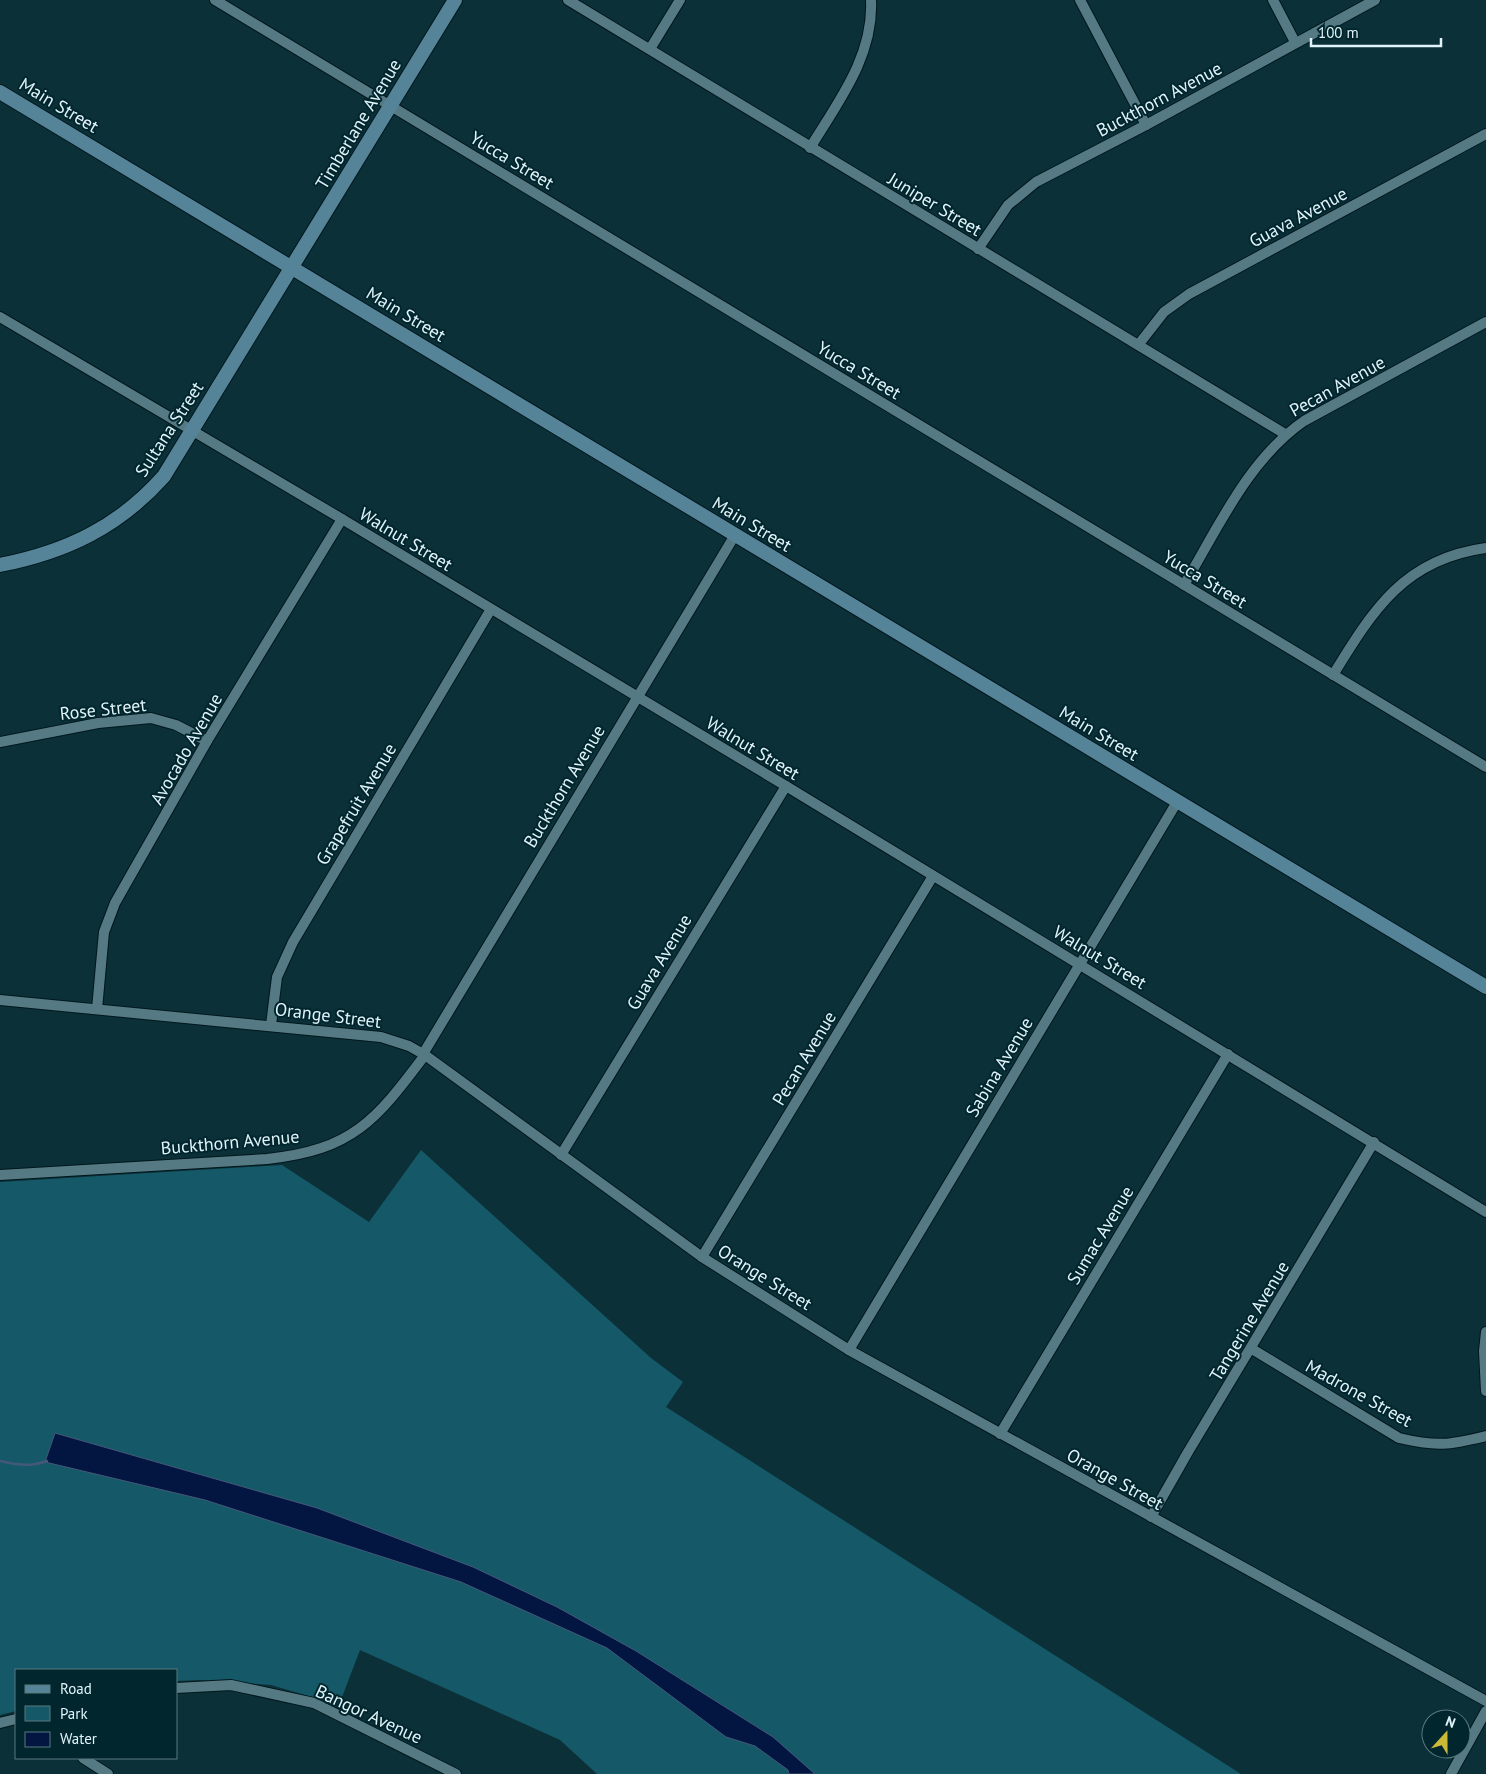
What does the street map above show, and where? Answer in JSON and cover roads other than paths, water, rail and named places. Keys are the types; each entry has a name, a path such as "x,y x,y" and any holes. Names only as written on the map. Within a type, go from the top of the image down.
{"main road":[{"name":"Timberlane Avenue","path":"293,267 455,0"},
{"name":"Main Street","path":"0,92 1486,987"},
{"name":"Sultana Street","path":"0,565 44,554 90,536 113,523 149,493 164,476 293,267"}],"street":[{"name":"Yucca Street","path":"215,0 1486,767"},
{"name":"Juniper Street","path":"568,0 1285,434"},
{"path":"650,49 680,0"},
{"path":"810,148 846,88 866,48 872,19 871,0"},
{"path":"1080,0 1146,125"},
{"path":"1272,0 1295,42"},
{"name":"Buckthorn Avenue","path":"978,249 1008,205 1036,182 1146,125 1375,0"},
{"name":"Guava Avenue","path":"1139,344 1164,312 1189,294 1486,134"},
{"name":"Walnut Street","path":"0,317 342,519 1080,963 1486,1212"},
{"name":"Pecan Avenue","path":"1184,585 1254,468 1285,434 1304,421 1486,322"},
{"name":"Avocado Avenue","path":"97,1009 104,932 115,903 207,741 342,519"},
{"name":"Buckthorn Avenue","path":"0,1175 267,1158 307,1152 340,1140 370,1121 389,1103 424,1055 636,697 735,536"},
{"path":"1333,675 1378,606 1402,582 1431,564 1464,551 1486,548"},
{"name":"Grapefruit Avenue","path":"271,1025 277,977 292,942 491,609"},
{"name":"Rose Street","path":"0,742 98,723 151,718 176,725 207,741"},
{"name":"Guava Avenue","path":"561,1155 786,786"},
{"name":"Sabina Avenue","path":"849,1350 1177,802"},
{"name":"Pecan Avenue","path":"702,1257 934,876"},
{"name":"Orange Street","path":"0,1000 381,1036 409,1046 702,1257 849,1350 1486,1701"},
{"name":"Sumac Avenue","path":"1000,1434 1228,1054"},
{"name":"Tangerine Avenue","path":"1152,1517 1188,1452 1252,1349 1374,1142"},
{"path":"1486,1332 1484,1351 1486,1392"},
{"name":"Madrone Street","path":"1252,1349 1399,1438 1421,1443 1448,1445 1486,1436"},
{"name":"Bangor Avenue","path":"178,1688 231,1685 314,1703 456,1774"},
{"path":"1451,1774 1486,1711"},
{"path":"0,1723 15,1718"},
{"path":"85,1759 108,1774"}],"water":[{"path":"55,1433 317,1508 473,1567 557,1607 636,1651 773,1737 815,1774 789,1774 788,1770 755,1746 726,1737 607,1648 461,1582 205,1500 45,1462"}],"waterway":[{"path":"0,1461 24,1465 47,1461"}]}
